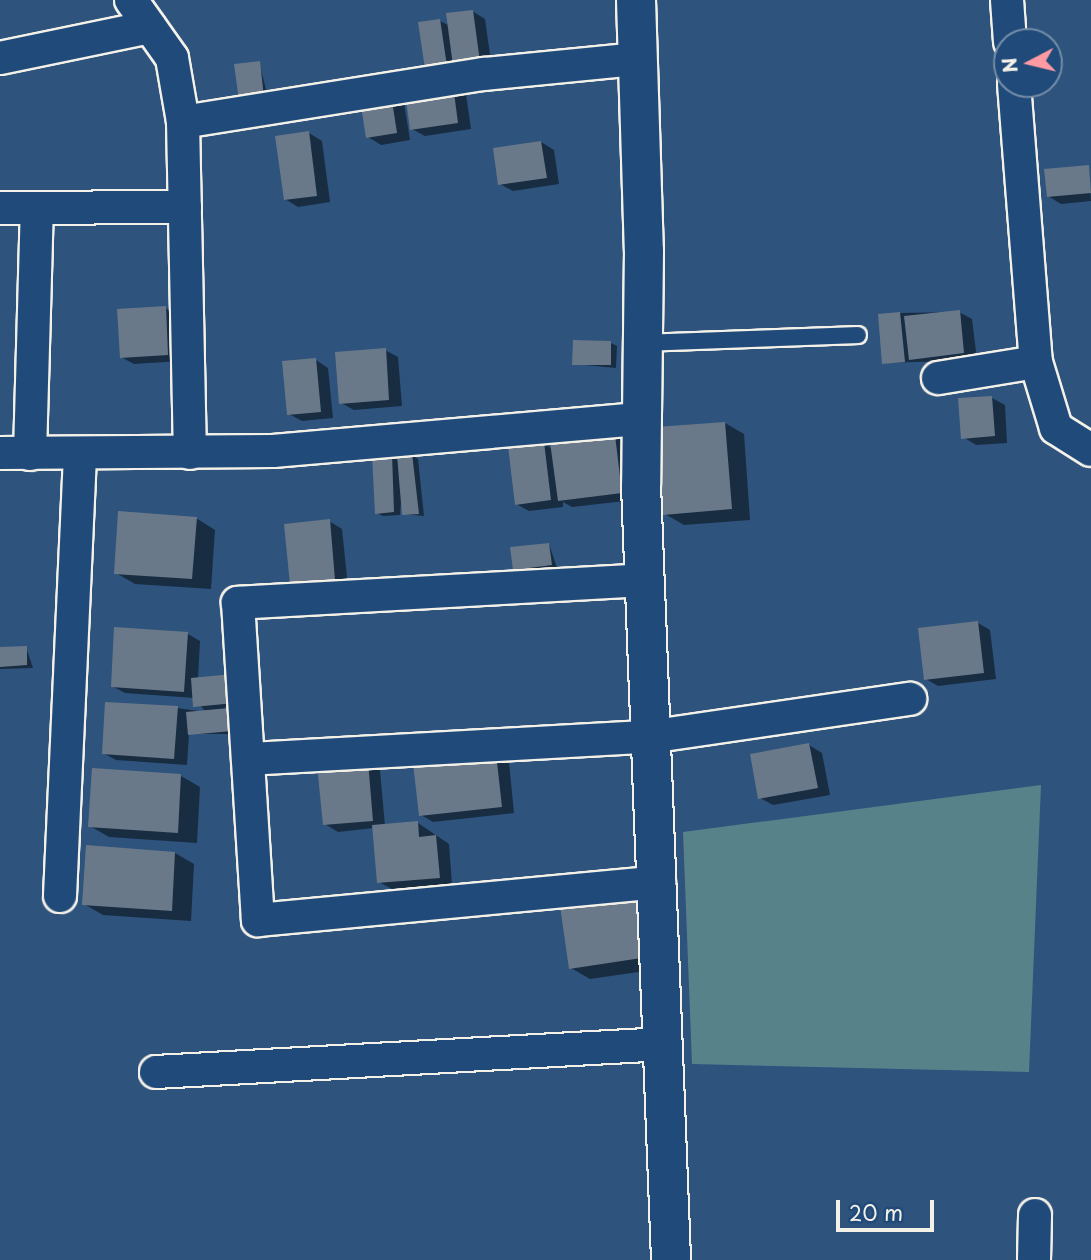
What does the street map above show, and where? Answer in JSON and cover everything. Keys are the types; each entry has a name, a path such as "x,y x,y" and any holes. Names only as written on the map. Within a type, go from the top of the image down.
{"street":[{"path":"131,0 172,58 183,122 190,453"},
{"path":"636,0 646,580 655,736 671,1260"},
{"path":"1007,0 1009,28"},
{"path":"0,58 150,27"},
{"path":"183,122 484,74 637,59"},
{"path":"1015,98 1036,362 1056,428 1091,450"},
{"path":"0,208 186,207"},
{"path":"37,208 15,454 80,456 190,453 642,419"},
{"path":"938,378 1036,362"},
{"path":"60,897 80,456"},
{"path":"646,580 238,603 258,920 659,882"},
{"path":"249,759 655,736 910,699"},
{"path":"156,1072 664,1044"},
{"path":"1034,1260 1035,1215"}],"lane":[{"path":"643,343 859,335"}],"green space":[{"path":"1041,785 1029,1072 692,1064 683,832"}],"building":[{"path":"473,10 480,62 453,66 446,13"},
{"path":"440,19 447,66 425,69 418,22"},
{"path":"260,61 264,98 239,101 234,64"},
{"path":"453,85 458,123 410,130 405,92"},
{"path":"391,94 397,133 366,138 360,99"},
{"path":"309,131 317,196 284,200 275,136"},
{"path":"541,141 547,178 498,185 493,148"},
{"path":"1089,165 1091,193 1047,197 1044,169"},
{"path":"166,306 168,355 120,358 117,309"},
{"path":"960,310 964,353 909,360 904,316"},
{"path":"900,312 905,362 882,364 878,314"},
{"path":"573,340 611,341 611,365 572,365"},
{"path":"386,348 389,400 339,404 335,352"},
{"path":"316,358 321,412 287,415 282,361"},
{"path":"992,396 995,436 961,439 958,398"},
{"path":"725,422 732,509 663,515 656,427"},
{"path":"615,435 622,493 558,501 550,442"},
{"path":"544,442 551,500 515,505 508,446"},
{"path":"412,453 419,514 402,515 397,455"},
{"path":"392,454 394,512 375,514 372,455"},
{"path":"118,511 197,517 192,579 114,574"},
{"path":"330,519 335,580 290,585 284,524"},
{"path":"549,543 552,565 513,570 510,547"},
{"path":"978,621 984,673 924,680 918,628"},
{"path":"114,627 188,632 184,692 111,687"},
{"path":"27,646 27,665 0,667 0,647"},
{"path":"233,674 235,703 193,707 191,678"},
{"path":"105,702 178,706 174,759 102,754"},
{"path":"229,708 232,731 188,735 186,712"},
{"path":"809,743 818,788 758,799 750,754"},
{"path":"496,753 502,807 419,816 413,763"},
{"path":"368,761 373,821 323,825 317,765"},
{"path":"92,768 181,774 178,833 88,827"},
{"path":"418,821 419,837 436,835 440,878 377,883 372,825"},
{"path":"86,845 175,852 172,911 82,905"},
{"path":"639,895 648,957 569,969 560,906"}]}
